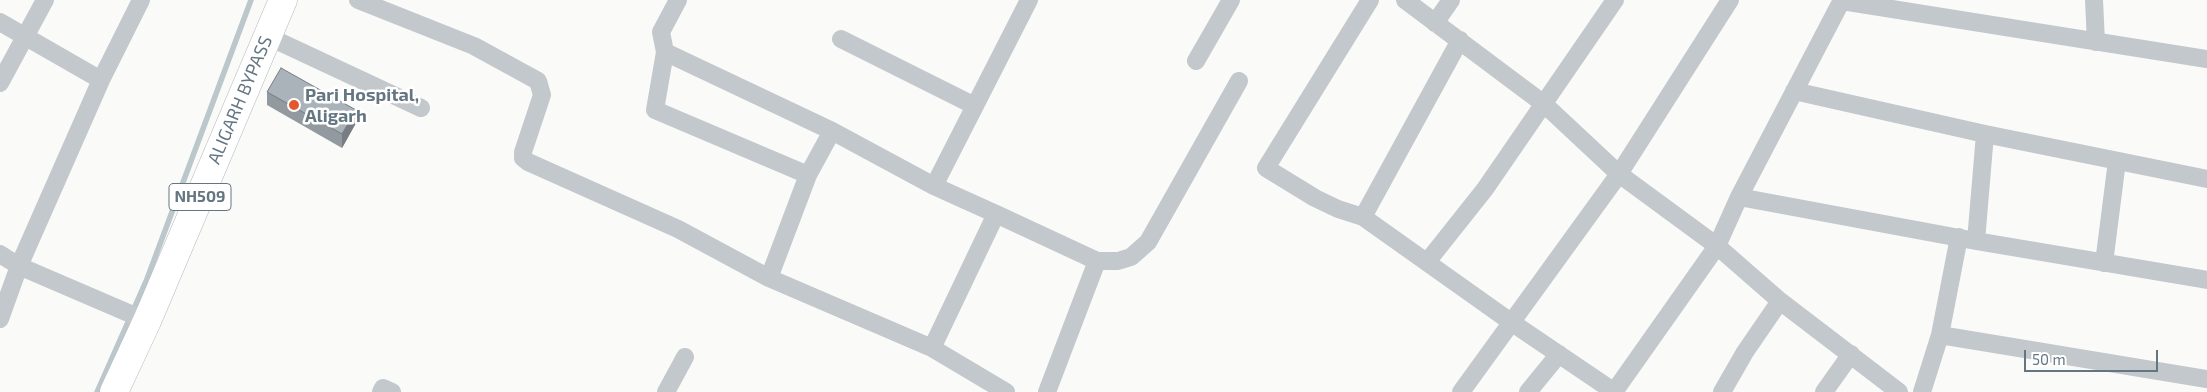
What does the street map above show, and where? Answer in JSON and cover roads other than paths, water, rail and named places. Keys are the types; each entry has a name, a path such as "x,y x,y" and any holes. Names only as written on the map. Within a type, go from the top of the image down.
{"highway":[{"name":"ALIGARH BYPASS","path":"114,392 135,316 283,0"}],"street":[{"path":"0,83 26,39 45,0"},
{"path":"0,319 19,266 101,80 140,0"},
{"path":"358,0 474,46 538,81 542,95 522,152 523,158 528,162 678,229 769,278 932,348 1006,392"},
{"path":"678,0 661,32 665,52 655,110 808,174"},
{"path":"934,186 1030,0"},
{"path":"1196,61 1231,0"},
{"path":"1370,0 1266,168 1315,198 1338,209 1363,217 1614,392 1716,246 1739,197 1842,0 2207,59"},
{"path":"1405,0 1544,104 1619,174 1716,246 1780,301 1852,354 1899,392"},
{"path":"1435,23 1451,0"},
{"path":"1427,262 1485,189 1615,0"},
{"path":"1461,392 1619,174 1730,0"},
{"path":"2094,0 2096,42"},
{"path":"0,22 26,39 101,80"},
{"path":"267,36 421,108"},
{"path":"841,39 975,106"},
{"path":"1363,217 1460,40"},
{"path":"665,52 832,131 934,186 1097,260 1118,261 1132,257 1148,242 1239,80"},
{"path":"1794,92 1985,134 2207,179"},
{"path":"769,278 808,174 832,131"},
{"path":"1922,392 1967,239 1985,134"},
{"path":"2104,263 2117,161"},
{"path":"1739,197 1967,239 2207,280"},
{"path":"932,348 996,214"},
{"path":"0,254 19,266 135,316"},
{"path":"1047,392 1097,260"},
{"path":"1722,392 1745,352 1780,301"},
{"path":"1940,335 2207,379"},
{"path":"1528,392 1559,354"},
{"path":"1824,392 1852,354"},
{"path":"666,392 685,357"},
{"path":"381,392 383,388 392,392"}],"waterway":[{"path":"97,392 147,279 251,0"}],"place":[{"name":"Pari Hospital, Aligarh","path":"294,105"}]}
